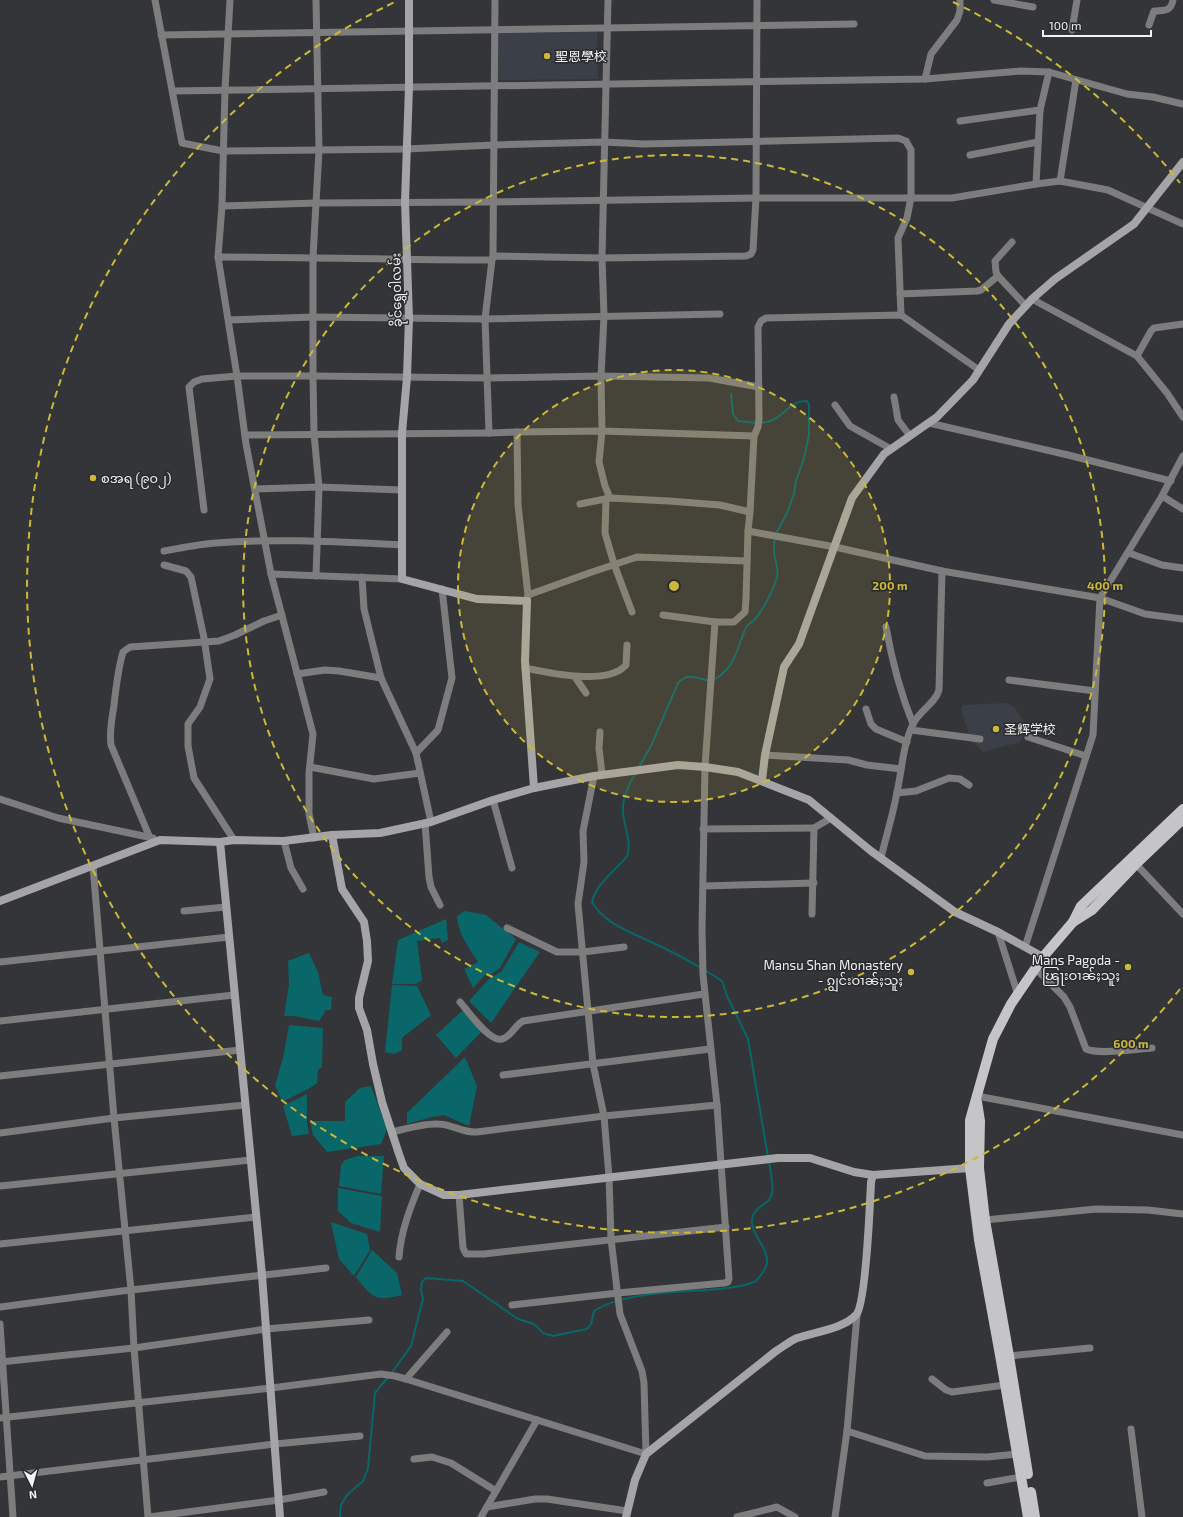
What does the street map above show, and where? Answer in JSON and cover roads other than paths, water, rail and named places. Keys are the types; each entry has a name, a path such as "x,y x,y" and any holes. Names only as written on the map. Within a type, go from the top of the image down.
{"main road":[{"path":"1133,861 1183,809"},
{"path":"1028,1517 1006,1385 979,1240 970,1168 970,1120 993,1039 1011,1004 1044,957 1073,922 1081,906 1133,861 1182,823"},
{"path":"976,1098 980,1121 979,1168 985,1220 1035,1517"}],"street":[{"path":"155,0 182,143 223,151 406,149 604,142 644,144 898,138 906,141 911,150 911,197 907,218 898,238 901,315"},
{"path":"230,0 225,90 222,206 218,257 229,320 245,435 265,541 282,615 313,734 310,767 309,814 314,838"},
{"path":"316,0 319,150 313,257 314,434 319,487 316,576"},
{"name":"ခိုင်ရွှေဝါလမ်း","path":"402,579 402,433 407,377 409,318 405,202 409,87 409,0"},
{"path":"489,433 487,419 488,378 485,319 492,258 494,0"},
{"path":"608,0 602,258 604,316 601,376 602,431 599,462 608,499 604,533 632,612"},
{"path":"218,257 313,257 408,260 746,256 751,254 754,250 756,198 757,0"},
{"path":"925,79 931,54 958,20 960,0"},
{"path":"994,0 1034,7"},
{"path":"1072,30 1077,0"},
{"path":"1148,25 1154,11 1167,10 1172,6 1173,0"},
{"path":"161,35 854,24"},
{"path":"173,91 925,79 1021,71 1049,72 1127,94 1153,97 1183,104"},
{"path":"1036,184 1040,110 1049,72"},
{"path":"1060,181 1076,80"},
{"path":"960,121 1040,110"},
{"path":"970,155 1038,142"},
{"path":"762,780 784,667 799,644 852,498 884,454 938,417 973,380 1010,324 1032,299 1055,279 1134,224 1183,162"},
{"path":"222,206 316,203 604,201 756,198 952,198 1060,181 1108,190 1183,224"},
{"path":"1012,242 995,261 996,272 1026,306"},
{"path":"900,294 977,292 998,276"},
{"path":"1032,299 1137,356 1167,393 1183,417"},
{"path":"229,320 314,317 485,319 720,314"},
{"path":"663,615 715,622 734,622 745,612 754,436 758,427 759,418 758,327 761,321 766,318 901,315 979,370"},
{"path":"1137,356 1154,328 1183,324"},
{"path":"204,510 189,387 194,382 202,379 237,376 488,378 601,376 709,378 759,387"},
{"path":"894,397 898,420 910,436"},
{"path":"835,405 850,426 891,449"},
{"path":"929,423 1068,455 1171,481"},
{"path":"245,435 602,431 754,436"},
{"path":"517,432 518,505 528,598 525,668 534,788"},
{"path":"1025,947 1093,735 1100,598 1129,553 1171,481 1183,456"},
{"path":"255,489 319,487 402,490"},
{"path":"1162,496 1183,509"},
{"path":"580,504 608,499 669,501 720,505 750,512"},
{"path":"748,531 835,547 942,571 1100,598 1145,614 1183,619"},
{"path":"164,551 216,543 265,541 317,541 402,545"},
{"path":"1129,553 1162,566 1183,568"},
{"path":"272,574 402,579 477,599 528,598 614,564 637,557 747,561"},
{"path":"164,565 186,571 191,577 205,641 210,679 200,707 188,724 188,746 194,778 234,840"},
{"path":"881,858 897,793 907,742 912,727 922,711 938,696 942,571"},
{"path":"362,577 364,609 380,678 416,753 428,822 429,877 431,887 440,905"},
{"path":"416,753 438,730 452,678 442,589"},
{"path":"150,838 110,746 111,724 118,671 123,652 130,647 219,641 264,621 282,615"},
{"path":"512,1305 618,1295 728,1282 730,1279 717,1105 702,974 705,767 715,622"},
{"path":"886,627 892,658 912,727"},
{"path":"525,668 575,677 608,674 623,668 626,665 627,645"},
{"path":"297,674 332,671 380,678"},
{"path":"575,677 586,693"},
{"path":"1009,680 1095,690"},
{"path":"866,709 871,724 876,729 907,742"},
{"path":"912,727 980,739"},
{"path":"487,1507 534,1499 547,1499 627,1514 634,1480 646,1454 644,1383 642,1371 620,1314 611,1239 609,1177 604,1116 593,1064 578,904 584,862 583,832 598,775 600,732"},
{"path":"1028,737 1086,756"},
{"path":"766,755 842,760 901,769"},
{"path":"0,799 58,818 160,840 220,842 234,840 284,841 332,835 380,833 428,822 534,788 598,775 678,765 705,767 738,772 762,780 809,800 881,858 955,912 998,932 1044,957"},
{"path":"310,767 374,779 420,774"},
{"path":"897,793 916,791 949,778 960,778 969,785"},
{"path":"494,800 512,868"},
{"path":"703,829 814,828 832,818"},
{"path":"812,914 814,883 814,828"},
{"path":"332,835 342,889 364,922 368,961 359,998 359,1008 371,1046 373,1064 382,1102 404,1168 420,1184 444,1195 459,1195 773,1158 810,1158 854,1172 873,1175 970,1168"},
{"path":"0,901 160,840"},
{"path":"284,841 291,868 302,889"},
{"path":"220,842 262,1275 280,1517"},
{"path":"1133,861 1183,914"},
{"path":"93,866 114,1118 126,1231 134,1348 149,1517 279,1500 324,1492"},
{"path":"704,886 814,883"},
{"path":"184,911 226,908"},
{"path":"507,928 557,952 583,952 624,947"},
{"path":"998,932 1018,995"},
{"path":"0,962 229,937"},
{"path":"1036,969 1064,997 1070,1007 1086,1048 1091,1051 1104,1052 1152,1048"},
{"path":"460,1002 487,1034 496,1040 501,1040 523,1021 704,994"},
{"path":"0,1021 234,995"},
{"path":"503,1075 710,1049"},
{"path":"0,1076 240,1050"},
{"path":"976,1098 1183,1135"},
{"path":"0,1133 114,1118 245,1105"},
{"path":"392,1132 437,1124 446,1125 469,1132 477,1132 604,1116 717,1105"},
{"path":"0,1186 251,1160"},
{"path":"835,1517 847,1431 857,1315 861,1304 867,1258 873,1175"},
{"path":"399,1257 407,1216 420,1184"},
{"path":"459,1195 463,1248 466,1254 491,1254 611,1239 726,1227"},
{"path":"985,1220 1096,1209 1148,1210 1183,1214"},
{"path":"0,1244 256,1217"},
{"path":"0,1307 131,1290 326,1268"},
{"path":"646,1454 776,1350 796,1339 843,1324 857,1315"},
{"path":"1,1362 134,1348 266,1329 369,1320"},
{"path":"0,1324 3,1417 14,1517"},
{"path":"406,1379 447,1332"},
{"path":"1009,1356 1090,1348"},
{"path":"3,1417 271,1388 381,1374 406,1379 646,1454"},
{"path":"932,1380 946,1390 952,1392 1006,1385"},
{"path":"481,1517 537,1420"},
{"path":"1130,1428 1142,1517"},
{"path":"847,1431 926,1456 987,1458 1017,1454"},
{"path":"0,1477 144,1461 275,1444 360,1436"},
{"path":"414,1459 432,1457 451,1463 496,1491"},
{"path":"987,1483 1021,1477"},
{"path":"737,1517 777,1507 795,1517"}],"water":[{"path":"465,911 486,915 516,939 500,968 490,975 487,973 473,988 464,969 478,962 467,946 458,923 457,916"},
{"path":"446,919 448,940 442,943 440,938 417,941 422,980 416,984 392,984 398,940"},
{"path":"519,942 540,952 491,1023 469,1001 489,979 502,971"},
{"path":"309,953 318,972 323,995 332,997 331,1010 326,1010 319,1021 294,1016 284,1016 289,985 288,961"},
{"path":"392,985 417,986 431,1015 402,1038 402,1050 394,1054 385,1052"},
{"path":"463,1010 483,1030 456,1058 436,1035"},
{"path":"289,1025 323,1028 322,1067 318,1070 317,1083 282,1102 275,1085 283,1058"},
{"path":"465,1057 477,1086 469,1126 444,1115 407,1124 407,1113"},
{"path":"371,1086 387,1129 381,1144 327,1152 313,1135 310,1121 345,1121 345,1102 360,1088"},
{"path":"307,1094 307,1124 309,1134 292,1136 283,1106"},
{"path":"357,1156 384,1156 381,1194 339,1186 341,1165 345,1160"},
{"path":"338,1188 382,1196 380,1232 351,1223 338,1211"},
{"path":"331,1222 367,1234 370,1250 354,1276 339,1259"},
{"path":"372,1250 397,1273 402,1295 379,1298 370,1293 356,1277"}],"waterway":[{"path":"731,394 733,414 738,421 756,423 769,422 797,403 807,401 809,405 809,435 804,458 796,481 794,494 787,513 776,534"},
{"path":"639,767 651,746 678,683 688,677 707,680 717,678 726,670 732,661 746,628 763,608 777,577 778,571 774,553 775,538"},
{"path":"636,773 630,782 623,802 623,813 629,845 627,856 599,887 592,902 603,916 617,926 669,950 701,968"},
{"path":"705,970 722,981 727,996 748,1039 768,1157"},
{"path":"391,1374 411,1346 423,1299 421,1290 422,1282 426,1278 463,1281 518,1319 534,1324 543,1333 553,1336 587,1329 591,1324 594,1311 619,1300 649,1294 732,1288 754,1282 766,1267 767,1262 765,1251 754,1231 752,1220 754,1213 769,1200 771,1196 772,1181 769,1161"},
{"path":"340,1517 341,1505 347,1495 363,1481 368,1468 375,1393 388,1377"}],"place":[{"name":"聖恩學校","path":"547,56"},
{"name":"စအရ (၉၀၂)","path":"93,478"},
{"name":"圣辉学校","path":"996,729"},
{"name":"Mans Pagoda - ၽြႃးဝၢၼ်ႈသူႈ","path":"1128,967"},
{"name":"Mansu Shan Monastery - ၵျွင်းဝၢၼ်ႈသူႈ","path":"911,972"}]}
